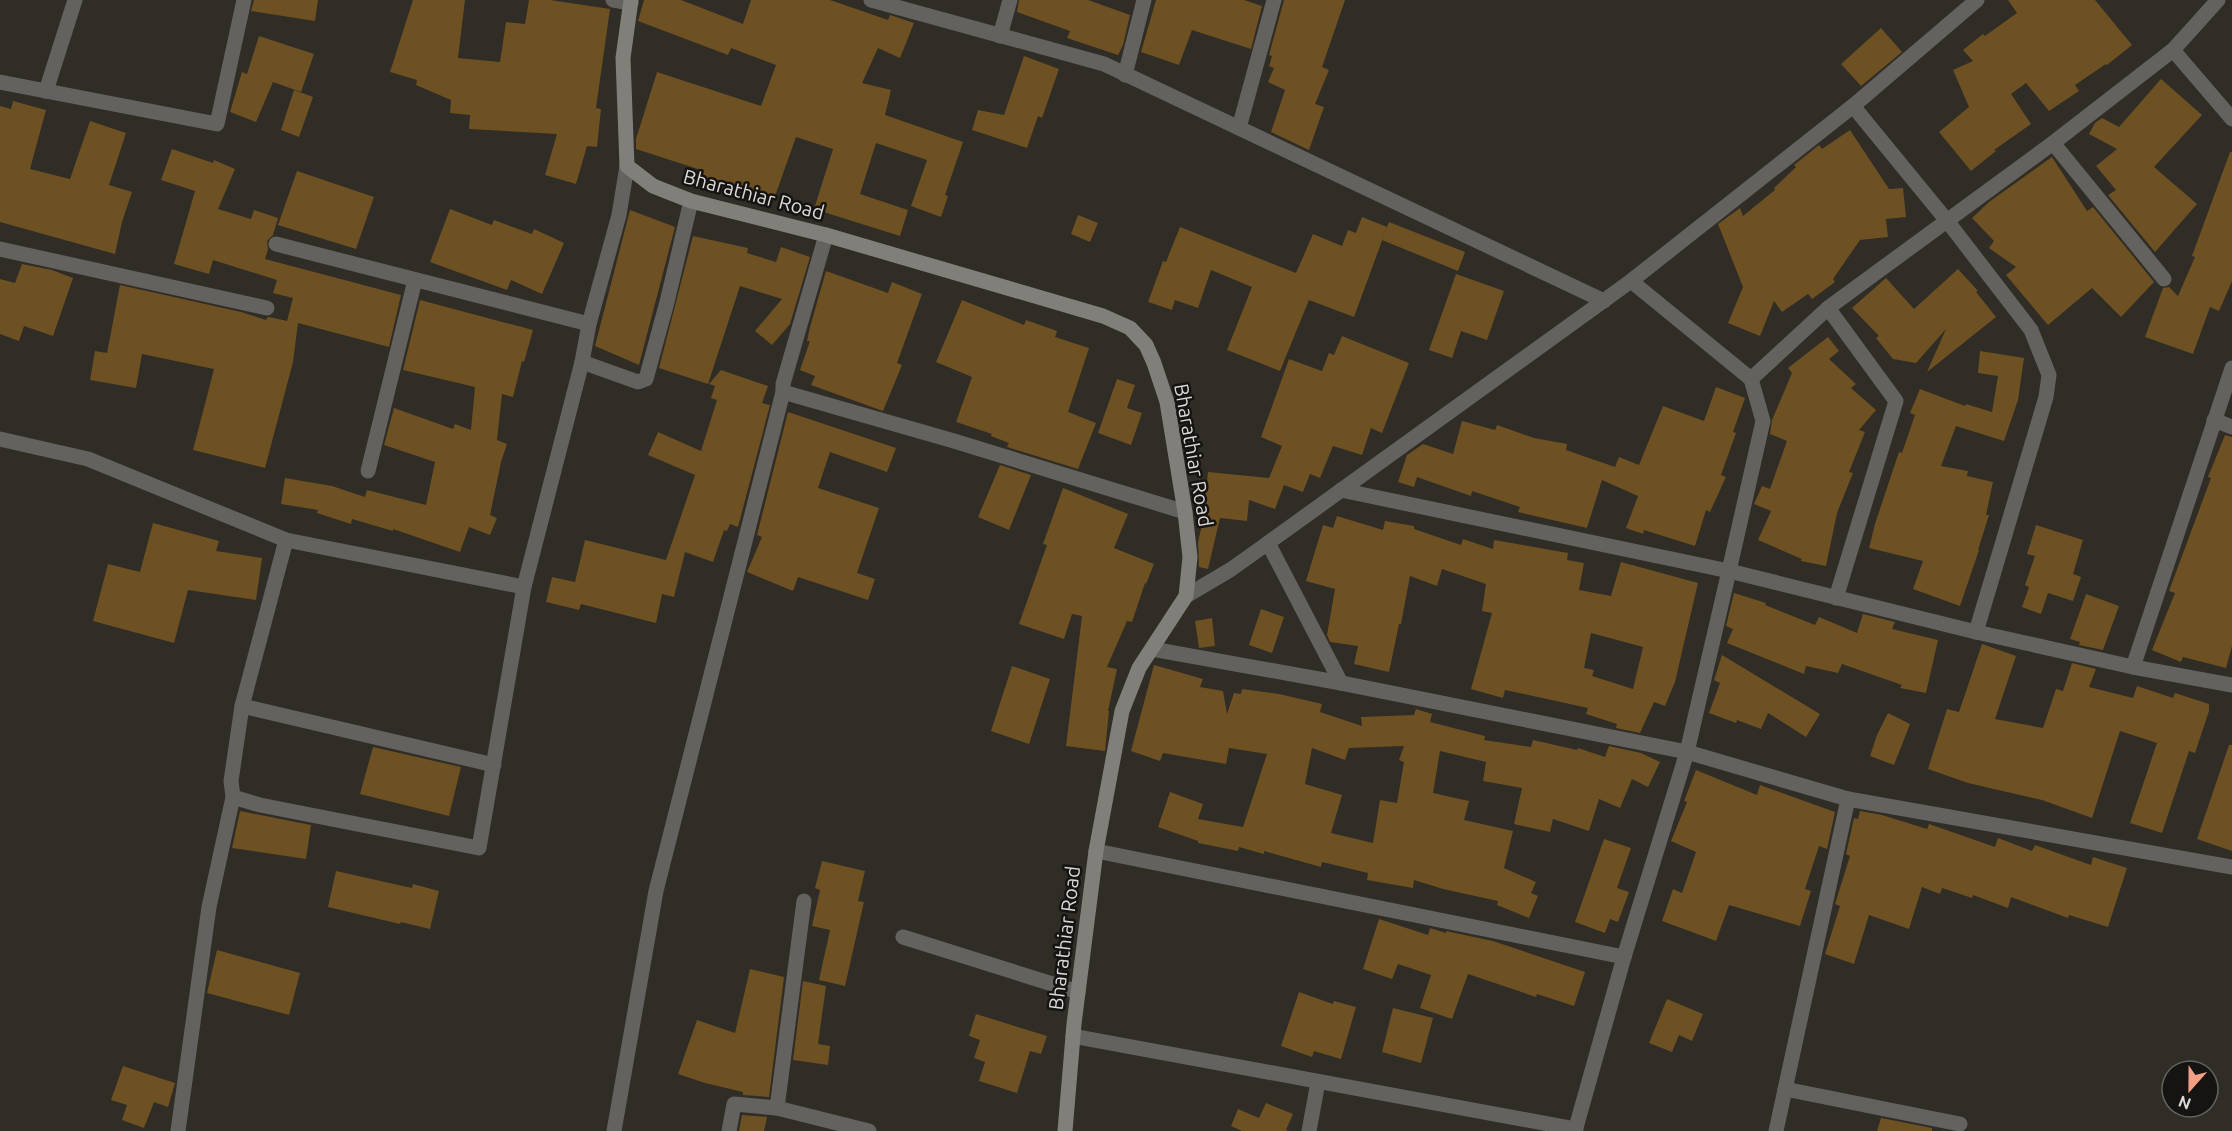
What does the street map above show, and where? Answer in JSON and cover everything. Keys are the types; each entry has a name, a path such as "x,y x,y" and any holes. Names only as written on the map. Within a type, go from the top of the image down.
{"main road":[{"path":"627,166 623,58 631,1"},
{"name":"Bharathiar Road","path":"627,166 653,186 691,201 826,235 1103,316 1130,328 1146,345 1167,402 1185,512 1190,557 1186,596 1139,668 1122,711 1096,852 1073,1036 1065,1131"}],"street":[{"path":"46,91 75,0"},
{"path":"0,82 217,124 244,0"},
{"path":"613,0 631,1"},
{"path":"871,0 1104,64 1604,300"},
{"path":"1000,36 1010,0"},
{"path":"1125,75 1144,0"},
{"path":"1239,128 1274,0"},
{"path":"1186,596 1230,570 1631,281 1853,106 1977,0"},
{"path":"1751,379 1828,308 2054,143 2173,50 2218,0"},
{"path":"2173,50 2232,119"},
{"path":"1853,106 1948,222 2031,330 2048,369 2050,380 1976,632"},
{"path":"2054,143 2164,279"},
{"path":"233,796 260,805 479,848 524,587 582,362 589,324 619,214 627,166"},
{"path":"582,362 638,382 646,379 691,201"},
{"path":"614,1131 656,891 783,392 783,384 826,235"},
{"path":"276,244 589,324"},
{"path":"0,249 267,308"},
{"path":"368,471 415,280"},
{"path":"1073,1036 1576,1130 1624,957 1687,752 1763,421 1751,379 1631,281"},
{"path":"1828,308 1896,401 1836,598"},
{"path":"2133,667 2232,368"},
{"path":"783,392 954,441 1185,512"},
{"path":"2214,420 2232,427"},
{"path":"0,439 88,459 286,540 524,587"},
{"path":"1341,490 1729,571 1976,632 2133,667 2232,685"},
{"path":"178,1131 209,906 233,796 231,782 242,706 286,540"},
{"path":"1268,543 1341,683"},
{"path":"1152,649 1341,683 1687,752 1848,799 2232,867"},
{"path":"242,706 494,765"},
{"path":"1776,1131 1848,799"},
{"path":"1096,852 1624,957"},
{"path":"777,1108 804,901"},
{"path":"903,937 1078,992"},
{"path":"1309,1131 1318,1082"},
{"path":"1785,1089 1960,1124"},
{"path":"729,1131 734,1104 777,1108 869,1131"}],"building":[{"path":"254,0 318,0 315,21 251,11"},
{"path":"413,0 465,0 458,58 500,62 506,22 525,24 529,0 550,0 610,9 596,108 601,109 597,147 587,146 576,184 545,175 557,134 469,129 470,115 450,113 451,100 416,85 417,80 390,72"},
{"path":"644,0 681,0 743,24 751,0 830,0 888,20 890,15 914,23 900,58 878,48 862,83 891,90 885,115 963,142 945,195 948,196 941,217 911,206 927,160 876,143 860,194 908,210 900,236 814,209 833,149 796,137 774,199 738,186 737,191 698,181 701,170 636,149 636,139 657,72 761,106 776,65 731,48 728,55 638,21"},
{"path":"1019,0 1088,0 1130,15 1123,45 1118,55 1067,38 1070,31 1017,12"},
{"path":"1156,0 1244,0 1262,6 1251,49 1192,30 1179,65 1141,52"},
{"path":"1284,0 1345,0 1322,67 1329,70 1315,104 1324,107 1309,150 1271,132 1285,90 1268,82 1274,68 1269,66 1272,56 1269,55"},
{"path":"2008,0 2095,0 2132,45 2107,65 2075,85 2079,91 2049,111 2026,83 2011,94 2031,124 1994,150 1996,151 1971,171 1939,132 1969,107 1953,70 1973,61 1963,50 1983,34 1985,36 2017,13"},
{"path":"1881,28 1902,52 1861,86 1841,64"},
{"path":"259,36 314,54 301,92 273,82 256,122 230,112 242,72 247,74"},
{"path":"1024,56 1059,69 1042,118 1038,116 1027,148 972,130 978,110 1004,115"},
{"path":"2161,79 2202,115 2154,167 2197,204 2155,252 2108,195 2116,190 2096,166 2117,149 2089,134 2095,123 2102,118 2119,127"},
{"path":"294,90 313,97 299,137 281,130"},
{"path":"13,101 46,110 30,169 70,179 90,121 126,133 109,185 132,192 115,254 0,222 0,106 11,109"},
{"path":"1850,130 1889,189 1903,188 1906,217 1886,219 1888,237 1860,240 1833,279 1835,282 1812,299 1808,294 1782,312 1774,301 1760,336 1728,323 1743,287 1718,224 1740,208 1743,216 1775,190 1774,188 1796,167 1794,165 1819,145 1822,149"},
{"path":"172,149 213,163 214,160 235,169 218,209 251,219 254,210 278,218 273,235 267,241 268,249 265,259 401,295 389,347 298,323 293,362 265,468 193,450 214,369 142,354 136,388 90,380 95,351 107,353 120,285 241,312 266,320 269,317 287,321 293,298 273,293 277,280 213,260 209,274 174,264 195,191 161,180"},
{"path":"2230,152 2232,152 2232,281 2219,311 2210,307 2193,354 2145,337 2163,288 2169,287 2178,296 2195,257 2192,256"},
{"path":"2052,157 2087,211 2093,207 2154,282 2121,317 2092,288 2048,325 2006,275 2016,267 1989,248 1994,241 1972,218 1989,202"},
{"path":"297,171 374,197 356,249 278,225"},
{"path":"450,209 492,225 494,220 532,234 534,229 564,243 542,294 511,280 507,290 430,262"},
{"path":"630,210 675,227 639,365 595,346"},
{"path":"1078,215 1098,223 1090,242 1071,234"},
{"path":"1362,217 1387,227 1354,317 1309,300 1280,371 1227,350 1252,287 1211,270 1198,308 1175,300 1172,310 1148,302 1163,261 1166,262 1180,227 1296,273 1313,234 1342,246 1348,230 1356,233"},
{"path":"1389,222 1465,252 1458,271 1382,240"},
{"path":"693,236 748,248 747,253 776,262 781,247 810,257 790,324 772,345 755,331 782,299 740,286 708,384 659,368"},
{"path":"22,264 52,270 73,278 53,336 24,326 19,341 0,334 0,279 15,283"},
{"path":"1958,269 1978,291 1976,292 1996,317 1927,372 1946,329 1916,363 1893,359 1876,338 1879,336 1852,308 1886,278 1914,309"},
{"path":"826,271 888,293 892,282 922,294 897,363 902,365 883,411 811,385 815,376 800,370 810,341 807,341 810,327"},
{"path":"1456,274 1504,291 1487,340 1461,331 1452,358 1429,350"},
{"path":"420,300 533,330 513,397 502,394 497,440 507,444 490,515 497,518 490,535 469,527 460,552 393,529 393,531 352,519 351,524 317,513 318,510 281,504 285,478 332,486 365,497 367,490 426,505 435,462 384,445 394,408 453,429 455,424 471,430 475,387 403,370"},
{"path":"962,300 1024,325 1026,320 1057,331 1055,337 1089,348 1068,412 1096,423 1078,469 1007,447 1009,443 991,436 992,434 956,422 972,377 936,362"},
{"path":"1342,336 1409,363 1382,433 1371,428 1362,455 1333,446 1320,478 1310,474 1303,492 1284,485 1275,509 1249,500 1247,521 1220,518 1208,569 1199,567 1198,542 1203,521 1208,472 1269,478 1282,446 1261,437 1289,359 1322,371 1329,353 1334,355"},
{"path":"1828,337 1839,351 1829,359 1856,384 1851,388 1876,410 1859,430 1865,432 1849,472 1853,473 1837,513 1826,566 1801,561 1802,559 1758,540 1771,511 1754,504 1762,486 1770,489 1787,441 1770,434 1772,420 1792,373 1788,368"},
{"path":"1980,351 2024,358 2018,400 2004,441 1956,426 1941,466 1968,471 1967,476 1993,482 1986,515 1989,515 1960,606 1913,589 1923,561 1869,548 1899,452 1902,453 1915,415 1910,413 1920,389 1965,406 1966,404 1992,412 1998,376 1978,373"},
{"path":"721,370 768,386 762,403 770,405 738,527 730,524 727,531 724,530 713,562 685,552 674,597 662,594 656,623 581,604 579,610 546,602 552,577 575,582 585,540 666,560 695,475 648,455 658,432 701,451 717,400 711,398 715,386 709,384"},
{"path":"1117,379 1135,385 1127,408 1142,413 1131,445 1098,433"},
{"path":"1716,387 1745,398 1733,432 1736,433 1721,475 1726,477 1710,512 1706,510 1695,546 1644,530 1643,534 1626,528 1638,496 1602,480 1587,528 1518,512 1520,507 1472,491 1471,496 1417,477 1414,487 1398,482 1407,455 1423,444 1453,454 1462,421 1495,430 1497,425 1534,438 1567,444 1566,450 1615,467 1619,457 1639,465 1663,406 1704,421"},
{"path":"788,412 896,448 887,472 830,452 818,488 879,508 857,573 875,579 868,600 798,577 793,591 747,572 762,537 757,535"},
{"path":"2225,435 2232,437 2232,646 2226,668 2183,657 2181,662 2152,650 2175,593 2169,591 2211,478 2208,477"},
{"path":"1000,465 1031,475 1009,530 978,517"},
{"path":"1063,488 1128,514 1114,548 1154,564 1132,622 1127,621 1107,667 1117,669 1108,711 1105,751 1066,746 1082,616 1072,614 1064,639 1019,624 1047,545 1043,544"},
{"path":"1337,516 1383,530 1385,521 1414,526 1414,529 1461,545 1463,539 1493,549 1494,540 1568,553 1567,560 1584,563 1579,590 1611,596 1621,562 1698,583 1675,682 1665,706 1654,702 1640,733 1616,728 1617,724 1586,714 1588,708 1505,690 1503,698 1471,689 1492,613 1482,611 1486,584 1442,569 1437,586 1410,576 1389,672 1354,664 1358,646 1330,642 1327,635 1335,589 1306,581 1323,525 1333,528","holes":["1591,633 1643,647 1633,689 1592,676 1594,670 1584,668"]},
{"path":"153,523 219,541 216,551 262,558 256,600 188,590 174,643 93,621 108,564 140,572"},
{"path":"2036,525 2083,540 2073,574 2081,577 2073,601 2048,593 2041,614 2022,607 2029,587 2025,585 2035,556 2027,554"},
{"path":"1734,593 1766,603 1765,605 1815,625 1819,617 1857,633 1863,614 1895,622 1892,629 1938,640 1926,693 1900,688 1902,685 1842,664 1838,673 1806,666 1804,674 1727,643 1733,629 1726,626"},
{"path":"2086,594 2119,606 2103,650 2079,645 2080,642 2070,639"},
{"path":"1261,609 1284,617 1272,653 1249,645"},
{"path":"1212,618 1215,646 1199,648 1195,621"},
{"path":"1982,644 2016,656 1995,719 2043,728 2056,689 2063,691 2072,663 2096,669 2089,687 2133,698 2137,686 2173,698 2175,693 2209,704 2209,711 2195,753 2189,751 2162,833 2130,823 2157,743 2120,731 2092,818 2042,800 1968,783 1928,769 1947,709 1959,712"},
{"path":"1722,655 1820,714 1806,737 1768,713 1761,729 1709,713 1720,683 1714,680"},
{"path":"1154,665 1203,679 1200,687 1223,691 1227,714 1234,693 1241,694 1242,689 1279,694 1322,704 1320,712 1362,726 1361,717 1414,715 1416,709 1432,714 1430,722 1485,736 1484,740 1531,747 1533,740 1577,750 1578,748 1605,757 1609,746 1641,753 1660,762 1648,787 1632,779 1620,808 1599,799 1589,831 1553,819 1550,832 1514,824 1522,788 1483,781 1486,762 1440,751 1433,793 1469,801 1464,820 1513,831 1504,868 1536,882 1531,893 1538,896 1529,918 1497,905 1498,901 1414,880 1413,888 1367,880 1368,873 1322,862 1321,867 1264,851 1264,854 1239,847 1238,851 1198,843 1198,841 1158,827 1170,792 1203,804 1198,819 1243,827 1267,754 1229,748 1226,764 1163,753 1160,761 1131,751","holes":["1404,746 1399,760 1404,762 1397,803 1380,800 1373,843 1331,833 1342,795 1305,784 1312,748 1345,760 1349,748"]},
{"path":"1012,666 1050,679 1029,744 991,731"},
{"path":"1888,713 1910,724 1894,765 1870,756"},
{"path":"2229,745 2232,745 2232,851 2197,839"},
{"path":"373,747 461,767 449,816 360,794"},
{"path":"1696,770 1757,795 1760,785 1835,812 1827,849 1819,846 1805,889 1811,891 1800,926 1729,905 1716,941 1662,921 1673,889 1682,893 1696,852 1671,841 1687,802 1684,801"},
{"path":"240,811 311,825 306,859 232,848"},
{"path":"1860,811 1882,815 1927,829 1929,824 1995,847 1998,838 2032,851 2035,845 2091,865 2093,857 2127,868 2108,927 2069,915 2068,918 2011,897 2008,908 1973,895 1972,898 1942,888 1940,894 1922,887 1909,929 1869,915 1854,964 1825,954 1840,906 1835,904 1850,856 1846,854 1854,818 1858,819"},
{"path":"1604,839 1631,848 1617,888 1629,892 1618,922 1610,919 1605,933 1575,922"},
{"path":"822,861 865,871 858,901 864,902 845,986 819,980 830,930 812,926 820,890 815,888"},
{"path":"336,871 412,888 413,884 439,891 430,929 328,907"},
{"path":"1379,919 1428,935 1430,928 1493,941 1585,972 1574,1006 1537,994 1536,997 1468,974 1452,1019 1420,1008 1431,975 1398,964 1392,979 1363,969"},
{"path":"217,950 300,973 289,1015 207,993"},
{"path":"750,969 784,977 769,1097 743,1095 743,1092 678,1074 697,1020 735,1033"},
{"path":"803,981 826,986 818,1044 830,1046 828,1065 793,1060"},
{"path":"1299,992 1333,1004 1334,1001 1356,1007 1341,1059 1314,1051 1312,1057 1281,1046"},
{"path":"1667,999 1703,1014 1692,1041 1679,1035 1672,1052 1649,1043"},
{"path":"1393,1008 1433,1018 1421,1063 1382,1052"},
{"path":"976,1014 1047,1036 1041,1054 1030,1051 1017,1093 979,1081 985,1062 974,1058 980,1040 969,1036"},
{"path":"123,1066 175,1083 168,1107 154,1102 144,1128 122,1120 127,1105 111,1100"},
{"path":"1266,1103 1293,1114 1286,1130 1289,1131 1242,1131 1231,1126 1238,1109 1259,1118"},
{"path":"742,1115 767,1117 764,1131 739,1131"},
{"path":"1881,1118 1932,1128 1932,1131 1877,1131"}]}
